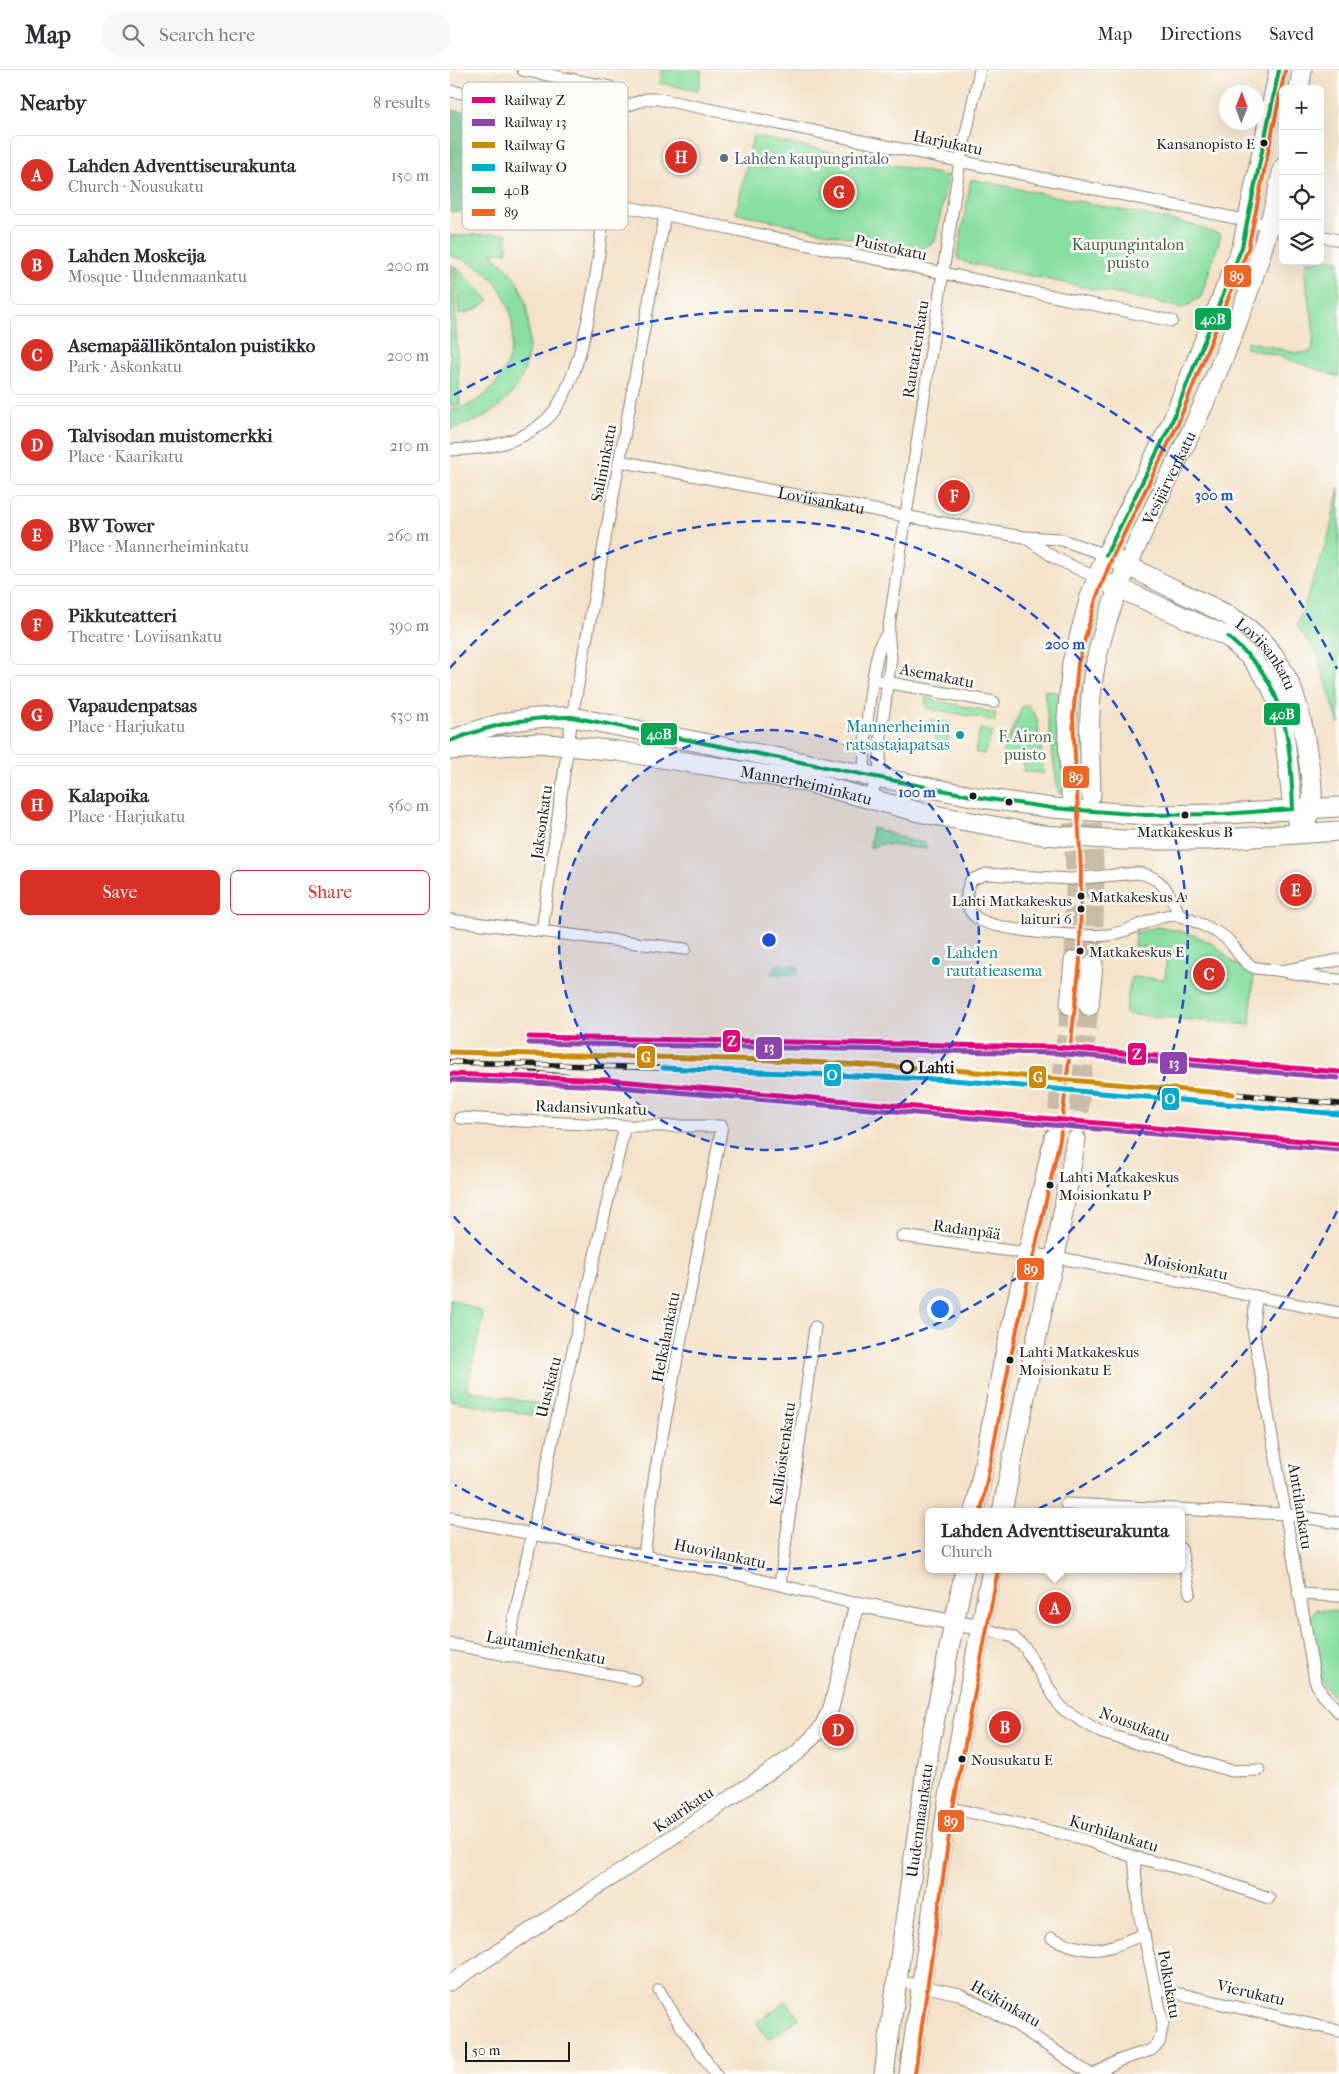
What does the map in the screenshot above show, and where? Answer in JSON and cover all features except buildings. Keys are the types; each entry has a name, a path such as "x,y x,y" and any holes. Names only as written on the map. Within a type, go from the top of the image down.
{"main road":[{"name":"Vesijärvenkatu","path":"1071,794 1067,717 1072,663 1097,578 1171,424 1242,247 1249,221 1278,70"},
{"name":"Vesijärvenkatu","path":"1091,795 1089,717 1096,666 1120,588 1128,566 1199,412 1277,226 1282,175"},
{"name":"Loviisankatu","path":"1106,556 1238,621 1252,632 1276,659 1291,684 1298,702 1312,786 1312,808 1301,832"},
{"name":"Loviisankatu","path":"1097,578 1228,637 1256,664 1271,686 1282,714 1294,809 1301,832"},
{"name":"Mannerheiminkatu","path":"450,741 475,730 514,720 537,717 572,717 872,776 1052,808 1147,815 1224,814 1339,807"},
{"name":"Mannerheiminkatu","path":"450,750 520,744 568,745 618,751 803,781 982,826 1042,835 1122,840 1211,840 1301,832 1339,831"},
{"path":"1070,1005 1083,963 1089,1006"},
{"path":"976,1508 1027,1253 1054,1138"},
{"path":"1003,1508 1076,1140"},
{"name":"Uudenmaankatu","path":"884,2074 929,1748 964,1573"},
{"name":"Uudenmaankatu","path":"909,2074 947,1807 991,1573"}],"street":[{"path":"523,70 584,82"},
{"name":"Rautatienkatu","path":"868,798 881,733 891,652 888,633 960,161 980,70"},
{"name":"Harjukatu","path":"628,105 647,99 659,99 1277,226"},
{"name":"Puistokatu","path":"628,207 1172,321"},
{"name":"Salininkatu","path":"572,717 624,462 665,215"},
{"path":"450,450 496,445 527,434 547,420 565,392 582,345 592,301 601,230"},
{"path":"1324,237 1339,240"},
{"name":"Loviisankatu","path":"624,462 1024,537 1059,539 1106,556"},
{"name":"Loviisankatu","path":"1024,537 1055,558 1097,578"},
{"name":"Rautatienkatu","path":"872,776 874,680 880,644 888,633"},
{"name":"Asemakatu","path":"874,680 994,702"},
{"name":"Jaksonkatu","path":"542,932 572,717"},
{"path":"1180,916 1161,882 1149,874 1138,873 1071,879 986,874 978,875 971,880 966,892 968,907 977,918 1003,927 1068,934 1106,935 1125,932 1169,916 1180,916 1222,934 1246,962 1253,966 1283,970 1312,978 1339,980"},
{"path":"450,920 685,949"},
{"path":"1283,970 1339,960"},
{"name":"Radansivunkatu","path":"460,1118 625,1126 722,1126"},
{"name":"Uusikatu","path":"506,1656 532,1533 625,1126"},
{"name":"Helkalankatu","path":"644,1556 657,1465 722,1126"},
{"name":"Radanpää","path":"902,1236 1027,1253"},
{"name":"Moisionkatu","path":"1027,1253 1339,1312"},
{"name":"Anttilankatu","path":"1256,1296 1253,1329 1278,1467 1298,1594 1315,1681 1322,1694 1339,1712"},
{"name":"Kallioistenkatu","path":"780,1584 815,1327"},
{"path":"1066,1504 1128,1508"},
{"path":"1185,1511 1285,1514 1339,1523"},
{"name":"Huovilankatu","path":"450,1518 780,1584 856,1604 981,1628"},
{"path":"1185,1569 1190,1593"},
{"path":"1298,1594 1339,1596"},
{"name":"Kaarikatu","path":"450,1983 628,1867 797,1753 820,1730 831,1708 856,1604"},
{"name":"Nousukatu","path":"981,1628 1014,1637 1025,1648 1061,1708 1102,1733 1232,1771 1259,1770"},
{"name":"Lautamiehenkatu","path":"450,1644 636,1680"},
{"name":"Kurhilankatu","path":"947,1807 1080,1838 1134,1857 1198,1873 1269,1898"},
{"name":"Polkukatu","path":"1092,2074 1120,2060 1151,2050 1159,2043 1163,2024 1139,1912 1134,1857"},
{"path":"1052,1938 1075,1949 1101,1951 1144,1934"},
{"name":"Heikinkatu","path":"898,1981 922,1984 959,1994 1012,2022 1092,2074"},
{"name":"Vierukatu","path":"1155,1988 1339,2031"},
{"path":"659,1990 679,2023 716,2074"}],"green space":[{"path":"661,70 702,70 698,91 659,83"},
{"path":"450,110 462,111 462,211 450,212"},
{"path":"753,136 948,176 935,242 915,252 736,213"},
{"name":"Kaupungintalon puisto","path":"971,179 1194,225 1221,235 1201,297 1183,308 964,262 957,258"},
{"path":"507,233 507,252 491,253 514,277 524,299 529,329 529,349 525,366 519,382 499,407 469,424 450,429 450,411 477,400 497,382 509,359 513,334 509,308 497,285 478,267 450,256 450,236"},
{"path":"1324,258 1339,260 1339,377 1279,356 1245,348 1247,341 1296,353 1311,352 1313,329 1305,273 1306,265 1324,265"},
{"path":"450,265 453,265 460,405 450,406"},
{"path":"455,266 489,300 475,309 459,314"},
{"path":"1339,487 1339,724 1317,654 1297,626 1329,535"},
{"path":"1044,690 1060,693 1063,793 1058,793"},
{"path":"925,698 996,713 995,721 927,708"},
{"name":"F. Airon puisto","path":"1028,705 1037,718 1044,773 1023,772 1024,761 1000,758 1022,707"},
{"path":"930,719 951,723 947,747 938,745"},
{"path":"980,729 993,732 984,754 975,752"},
{"path":"872,828 924,843 927,849 880,844 870,848"},
{"path":"1157,927 1197,936 1215,946 1240,967 1254,971 1250,1025 1125,1014 1131,977 1165,979 1167,950 1134,946 1135,933"},
{"path":"780,964 798,967 797,974 771,974 772,970"},
{"path":"450,1298 484,1313 466,1390 538,1404 536,1416 450,1400"},
{"path":"1316,1609 1339,1612 1339,1704 1320,1680 1310,1618"},
{"path":"786,2001 799,2018 769,2040 756,2023"}],"tunnel":[{"path":"1071,795 1075,871 1074,961"},
{"path":"1091,795 1095,883 1093,964"},
{"path":"1054,1138 1070,1005"},
{"path":"1076,1140 1089,1006"}],"railway":[{"path":"450,1062 663,1068"},
{"path":"519,1072 608,1080"},
{"path":"1233,1094 1339,1104"}],"rail line":[{"name":"Z","path":"529,1037 1055,1047 1339,1072"},
{"name":"13","path":"529,1043 1055,1053 1338,1078"},
{"name":"G","path":"450,1052 772,1060 953,1070 1233,1094"},
{"name":"O","path":"663,1068 953,1080 1339,1114"},
{"name":"Z","path":"450,1074 608,1080 1339,1144"},
{"name":"13","path":"450,1080 608,1086 1338,1150"}],"transit line":[{"name":"40B","path":"1106,555 1171,424 1242,247 1279,70"},
{"name":"89","path":"982,1508 1009,1365 1060,1139 1080,961 1081,871 1073,717 1078,664 1096,599 1112,558 1177,426 1248,249 1285,71"},
{"name":"40B","path":"1228,637 1260,669 1278,701 1290,755 1293,809"},
{"name":"40B","path":"450,741 480,730 525,720 572,717 982,798 1052,808 1147,815 1224,814 1293,809"},
{"name":"89","path":"915,2074 953,1808 997,1573"}],"place":[{"name":"Kansanopisto E","path":"1264,143"},
{"name":"Kalapoika","path":"681,157"},
{"name":"Lahden kaupungintalo","path":"724,158"},
{"name":"Vapaudenpatsas","path":"839,192"},
{"name":"Pikkuteatteri","path":"954,496"},
{"name":"Mannerheimin ratsastajapatsas","path":"960,735"},
{"name":"Matkakeskus B","path":"1185,815"},
{"name":"BW Tower","path":"1296,890"},
{"name":"Matkakeskus A","path":"1081,896"},
{"name":"Lahti Matkakeskus laituri 6","path":"1081,909"},
{"name":"Matkakeskus E","path":"1080,951"},
{"name":"Lahden rautatieasema","path":"936,961"},
{"name":"Asemapäälliköntalon puistikko","path":"1209,974"},
{"name":"Lahti","path":"907,1067"},
{"name":"Lahti Matkakeskus Moisionkatu P","path":"1050,1185"},
{"name":"Lahti Matkakeskus Moisionkatu E","path":"1010,1360"},
{"name":"Lahden Adventtiseurakunta","path":"1055,1608"},
{"name":"Lahden Moskeija","path":"1005,1727"},
{"name":"Talvisodan muistomerkki","path":"838,1730"},
{"name":"Nousukatu E","path":"962,1759"}]}
